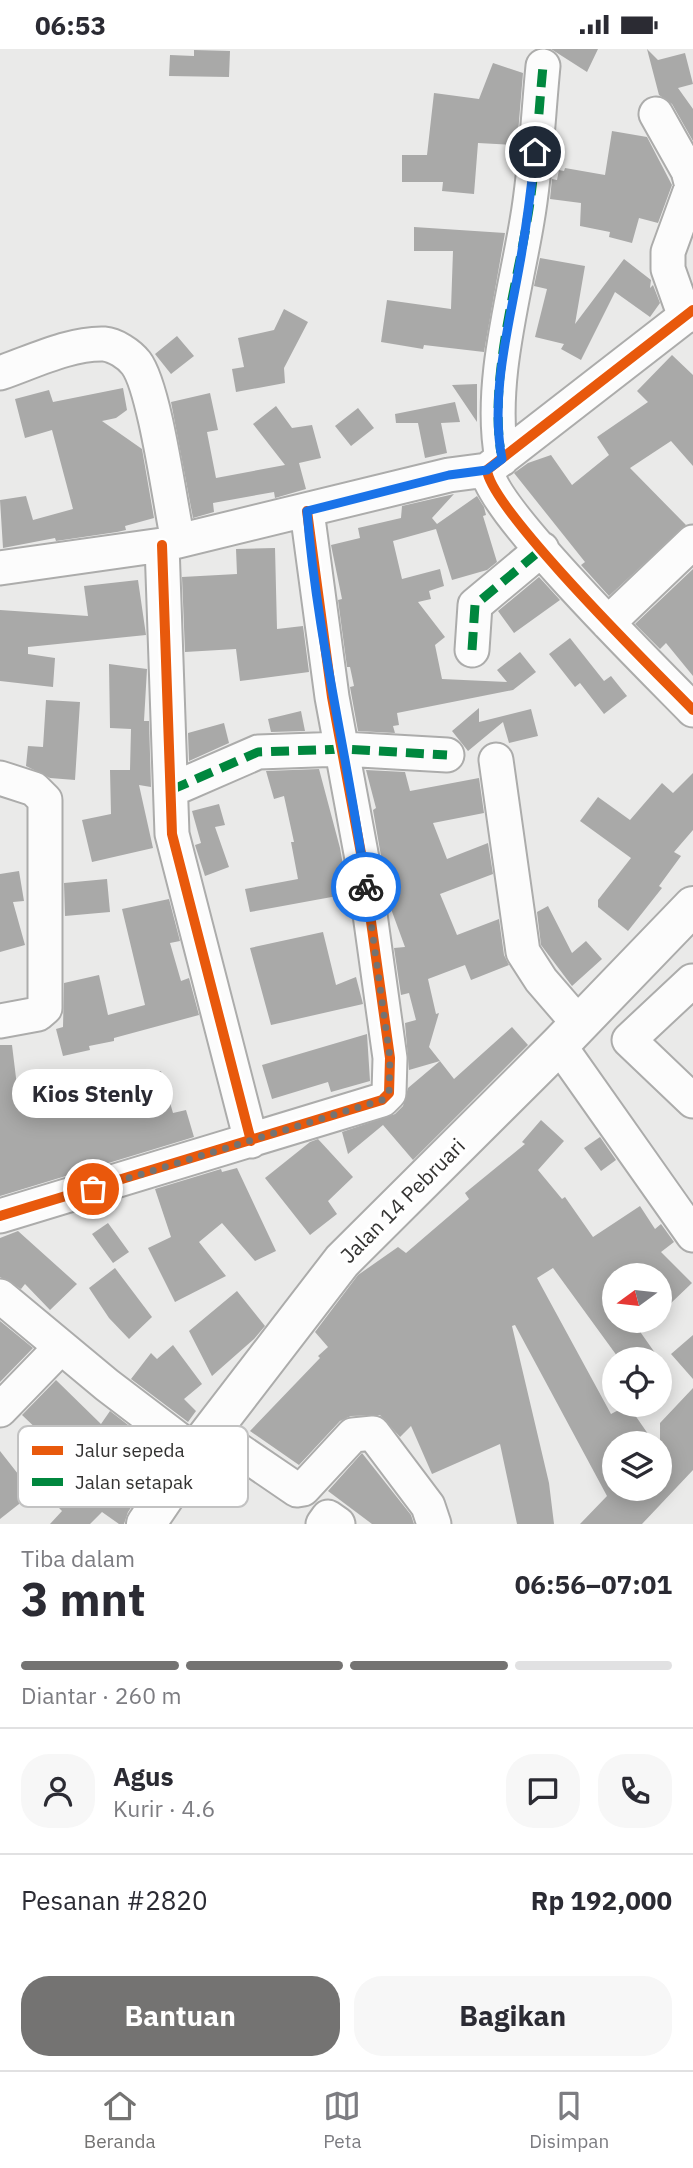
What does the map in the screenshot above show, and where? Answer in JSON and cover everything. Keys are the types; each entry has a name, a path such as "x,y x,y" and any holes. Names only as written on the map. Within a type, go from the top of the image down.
{"main road":[{"name":"Jalan 14 Pebruari","path":"216,1426 342,1261 569,1035 693,906"},
{"name":"Jalan 14 Pebruari","path":"146,1524 158,1507"}],"street":[{"path":"495,465 499,404 528,217 543,66"},
{"path":"656,114 688,171 692,186 668,252 668,269 689,313 495,465 488,477 541,549 693,710"},
{"path":"0,373 82,347 106,344 122,351 137,363 150,402 170,543 171,790 174,851 251,1141"},
{"path":"0,568 170,543 495,465"},
{"path":"0,1216 382,1100 389,1093 390,1058 356,815 332,697 307,511"},
{"path":"608,623 693,542"},
{"path":"472,650 475,605 541,549"},
{"path":"171,790 258,752 343,749 447,755"},
{"path":"496,760 523,952 541,980 569,1035 691,1226"},
{"path":"0,778 34,789 46,800 47,897 46,1008 38,1014 0,1021"},
{"path":"693,981 629,1040 693,1101"},
{"path":"0,1296 61,1347 180,1426"},
{"path":"0,1410 61,1347"},
{"path":"248,1465 297,1490 303,1489 353,1435 373,1433 428,1506 434,1524"},
{"path":"323,1524 328,1517 338,1524"}],"building":[{"path":"551,49 598,49 587,72"},
{"path":"647,49 658,60 685,53 693,84 678,88 693,109 693,141 672,104 659,95"},
{"path":"194,50 230,51 229,77 169,76 170,55 194,56"},
{"path":"493,63 523,73 517,145 478,143 474,194 442,191 443,182 402,182 402,155 427,155 434,93 479,99"},
{"path":"612,131 647,137 672,185 658,223 639,218 632,243 609,237 610,232 580,226 581,203 550,199 552,179 557,180 559,170 564,171 565,168 605,175"},
{"path":"414,227 505,233 484,352 424,345 423,349 381,342 387,300 451,309 453,251 414,251"},
{"path":"540,258 585,266 575,324 624,259 651,280 650,288 653,285 660,303 650,317 615,292 581,360 561,349 564,344 535,337 547,289 534,286"},
{"path":"284,309 308,322 284,368 285,383 236,392 232,369 244,367 238,338 274,330"},
{"path":"177,336 194,356 171,374 155,354"},
{"path":"672,355 693,375 693,466 671,441 630,468 686,525 609,596 581,565 585,562 514,473 528,463 551,455 572,485 609,455 597,437 648,402 637,391"},
{"path":"477,384 477,422 452,385"},
{"path":"123,388 127,410 116,418 102,421 142,449 154,518 125,526 126,530 117,532 56,541 55,538 3,548 0,500 26,496 33,520 73,509 52,430 25,438 15,399 49,390 53,402"},
{"path":"210,393 218,430 207,432 216,478 285,465 253,424 276,406 292,428 312,425 321,458 299,463 306,489 275,498 274,492 213,503 214,512 193,518 171,402"},
{"path":"455,402 460,422 441,423 447,453 425,458 418,423 396,423 395,414"},
{"path":"358,408 374,428 351,446 335,426"},
{"path":"454,494 432,518 437,524 477,496 484,507 486,515 483,516 497,562 487,570 452,580 436,529 393,541 402,579 440,569 444,586 429,591 431,599 418,602 445,637 435,645 442,679 507,682 497,670 520,652 536,672 513,690 397,713 399,725 393,726 395,733 358,731 350,687 354,686 350,667 347,667 338,600 342,599 331,545 360,538 358,528 401,518 402,506"},
{"path":"275,548 277,629 303,626 309,672 240,681 236,649 185,652 182,577 237,574 236,549"},
{"path":"693,569 693,676 666,643 660,649 635,624"},
{"path":"539,577 560,600 514,633 498,611"},
{"path":"138,580 146,635 28,647 28,654 55,658 53,687 0,681 0,610 88,616 84,586"},
{"path":"570,638 604,681 611,676 627,696 604,714 580,683 575,687 549,654"},
{"path":"109,664 147,669 144,721 149,721 151,787 139,785 153,848 92,862 82,820 111,814 110,770 130,770 131,729 110,728"},
{"path":"46,700 80,702 75,780 50,778 26,766 28,746 43,747"},
{"path":"479,708 479,722 531,709 538,736 509,743 503,722 468,751 452,731"},
{"path":"301,711 305,731 271,732 268,719"},
{"path":"224,723 229,743 189,761 188,733"},
{"path":"319,769 340,848 348,894 250,912 245,889 298,879 291,842 294,842 284,796 274,799 266,771"},
{"path":"366,770 405,772 410,791 479,778 484,813 433,823 447,859 488,843 493,874 440,894 457,935 499,919 504,955 509,965 471,980 465,965 428,979 436,1014 439,1013 429,1047 440,1061 409,1070 405,1023 416,1020 409,993 401,995 394,948 405,947 387,898 384,878 389,876 381,856 373,810 376,808"},
{"path":"693,773 693,830 674,852 681,856 659,886 662,888 628,931 598,907 598,900 631,858 580,821 598,797 630,820 662,783 673,793"},
{"path":"219,804 225,825 215,827 229,867 205,876 195,845 201,843 192,811"},
{"path":"19,871 24,901 13,902 25,945 0,952 0,874"},
{"path":"107,879 110,912 65,916 64,883"},
{"path":"169,899 180,941 170,943 181,981 189,978 199,1015 114,1038 114,1041 89,1046 90,1050 63,1056 56,1029 63,1027 64,983 99,975 108,1015 145,1005 122,909"},
{"path":"548,906 572,953 586,941 602,959 572,986 541,945 537,912"},
{"path":"323,932 336,985 356,977 363,1004 271,1025 250,948"},
{"path":"512,1027 528,1045 413,1160 383,1125 348,1154 342,1132 395,1114 403,1106 408,1088 440,1061 454,1079"},
{"path":"367,1034 370,1081 331,1092 328,1082 272,1099 262,1065"},
{"path":"0,1045 12,1045 17,1086 60,1075 67,1104 111,1092 109,1085 161,1071 173,1113 186,1110 194,1137 0,1196"},
{"path":"541,1120 564,1141 538,1170 562,1199 565,1197 593,1237 640,1206 655,1229 661,1224 674,1242 661,1252 672,1263 602,1263 602,1333 641,1333 651,1347 611,1347 553,1268 537,1278 602,1397 602,1417 636,1417 646,1431 602,1431 602,1487 515,1325 512,1326 549,1483 554,1524 517,1524 500,1444 432,1474 411,1426 400,1437 380,1415 351,1416 340,1421 299,1465 250,1431 328,1347 315,1332 358,1275 398,1247 406,1253 469,1199 465,1193 525,1144 522,1142"},
{"path":"600,1137 616,1160 601,1171 584,1148"},
{"path":"318,1139 353,1177 328,1201 337,1214 310,1235 265,1178 310,1142"},
{"path":"237,1168 276,1251 255,1261 222,1223 199,1242 226,1276 175,1302 148,1248 171,1237 155,1189 221,1169 222,1172"},
{"path":"108,1223 129,1252 113,1263 92,1234"},
{"path":"18,1231 77,1284 50,1310 25,1284 21,1289 0,1277 0,1238"},
{"path":"672,1263 692,1283 672,1302"},
{"path":"115,1268 152,1317 129,1339 109,1318 89,1288"},
{"path":"237,1291 265,1326 212,1376 189,1331"},
{"path":"0,1321 33,1348 0,1382"},
{"path":"693,1335 693,1379 672,1355"},
{"path":"173,1345 202,1384 184,1399 196,1411 188,1422 131,1379 151,1353 157,1359"},
{"path":"56,1380 101,1424 110,1411 129,1426 34,1426 22,1415"},
{"path":"693,1388 693,1470 672,1492 672,1431 660,1431 660,1423 666,1417 672,1417 672,1410"},
{"path":"0,1451 18,1474 18,1505 0,1519"},
{"path":"362,1453 411,1515 414,1524 372,1524 328,1491"},
{"path":"602,1501 664,1501 642,1524 580,1524"},
{"path":"58,1507 131,1507 124,1524 119,1524 102,1512 90,1524 50,1524 62,1511"}],"marked path":[{"path":"504,457 502,459 499,431 501,370 530,202 543,66"},
{"path":"472,650 475,605 542,549"},
{"path":"171,790 258,752 343,749 447,755"}],"cycle path":[{"path":"693,310 487,470 496,490 544,554 693,710"},
{"path":"0,1216 382,1100 389,1093 390,1058 363,864 332,697 307,511"},
{"path":"162,545 172,834 251,1141"}],"way so far":[{"path":"93,1189 382,1100 389,1093 390,1058 366,887"}],"place":[{"name":"Kios Stenly","path":"93,1189"}],"route":[{"path":"366,887 356,815 332,697 307,511 449,475 487,470 502,459 498,437 500,392 528,217 535,152"}]}
